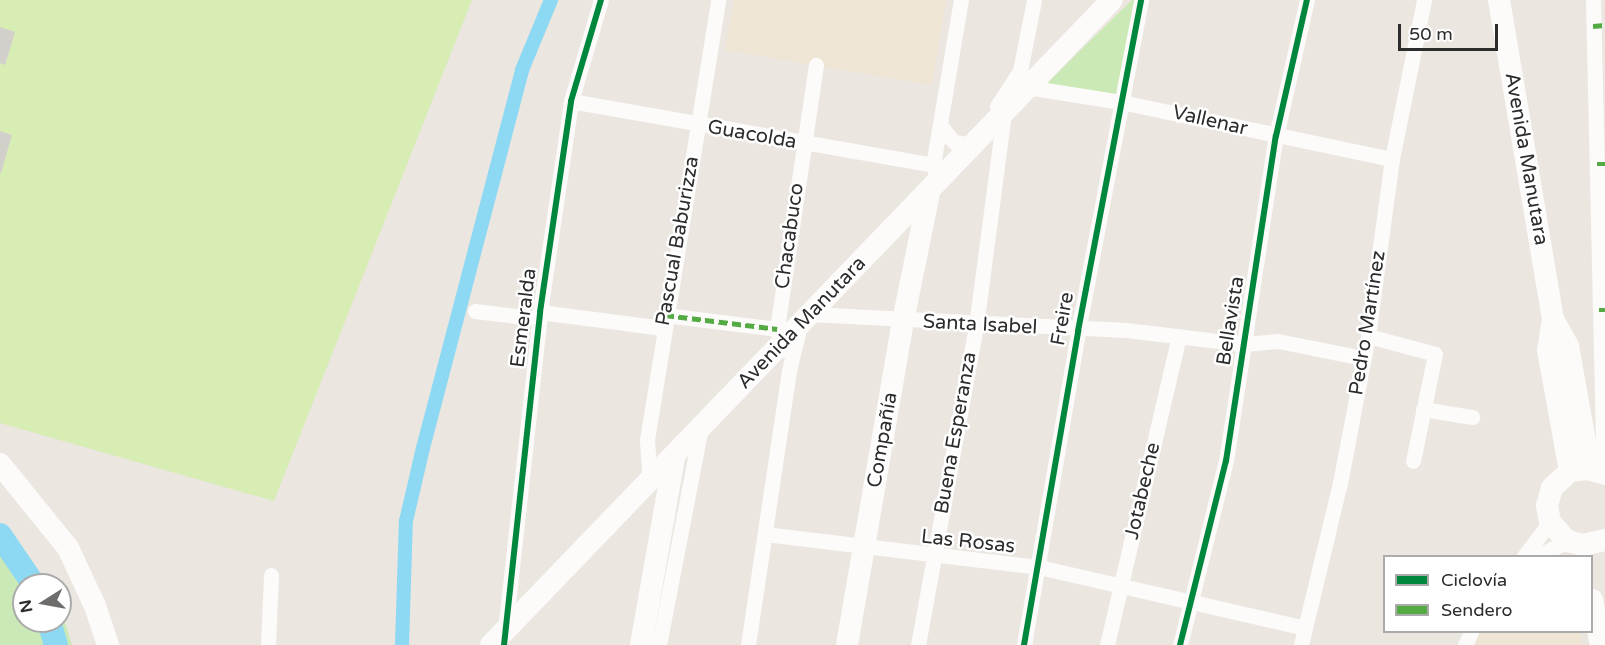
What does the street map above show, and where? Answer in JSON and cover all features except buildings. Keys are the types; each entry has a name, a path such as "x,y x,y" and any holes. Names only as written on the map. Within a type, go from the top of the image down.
{"main road":[{"name":"Avenida Manutara","path":"500,639 624,508 700,432 780,336 805,320 903,219 934,180 1004,113 1112,0"},
{"name":"Avenida Manutara","path":"1499,0 1553,318 1568,346 1592,472"},
{"name":"Compañía","path":"847,645 903,321 934,180"},
{"path":"903,219 913,224 920,236"},
{"path":"641,645 674,457"},
{"path":"0,464 68,548 95,606 108,645"},
{"path":"1592,472 1557,481 1548,496 1550,522 1578,547 1605,540"},
{"path":"624,508 643,512 661,532"},
{"path":"1593,605 1601,645"}],"street":[{"name":"Esmeralda","path":"500,639 540,316 571,101 600,0"},
{"name":"Pascual Baburizza","path":"650,482 645,452 664,322 718,0"},
{"name":"Compañía","path":"934,180 940,125 962,0"},
{"path":"940,125 949,139 972,145 977,129 1004,98 1020,71 1034,0"},
{"name":"Freire","path":"1024,645 1078,331 1141,0"},
{"name":"Bellavista","path":"1180,645 1226,461 1276,136 1307,0"},
{"name":"Pedro Martínez","path":"1301,645 1340,483 1368,336 1392,159 1424,0"},
{"path":"1592,472 1602,310 1599,26 1593,0"},
{"name":"Chacabuco","path":"789,371 780,336 816,64"},
{"name":"Vallenar","path":"1027,87 1121,102 1392,159"},
{"name":"Guacolda","path":"571,101 804,144 934,180"},
{"name":"Buena Esperanza","path":"918,645 976,326 1004,113"},
{"path":"475,310 540,316 664,322 780,336"},
{"name":"Chacabuco","path":"748,645 789,371 805,320"},
{"name":"Santa Isabel","path":"805,320 903,321 1078,331 1126,330 1244,345 1278,341 1363,358"},
{"name":"Jotabeche","path":"1107,645 1179,336"},
{"path":"1368,336 1435,354 1413,461"},
{"path":"1423,409 1472,417"},
{"path":"659,645 700,432"},
{"path":"1525,555 1550,522"},
{"name":"Las Rosas","path":"765,534 864,549 934,554 1039,567 1121,588 1305,628"},
{"path":"1542,555 1578,547"},
{"path":"268,645 271,575"}],"shaded area":[{"path":"734,0 946,0 932,85 725,50"},
{"path":"1473,633 1581,633 1581,645 1473,645"}],"green space":[{"path":"0,0 472,0 274,501 0,423"},
{"path":"1132,0 1135,0 1115,100 1045,85"},
{"path":"0,528 36,573 12,573 12,633 68,633 72,645 0,645"}],"waterway":[{"path":"402,645 406,521 522,70 551,0"},
{"path":"0,535 26,573"},
{"path":"52,633 56,645"}],"marked path":[{"path":"1593,26 1605,25"},
{"path":"1597,164 1605,164"},
{"path":"1599,310 1605,310"},
{"path":"665,315 777,329"}],"cycle path":[{"path":"504,645 540,312 571,101 601,0"},
{"path":"1024,645 1078,331 1141,0"},
{"path":"1180,645 1226,461 1276,136 1307,0"}]}
